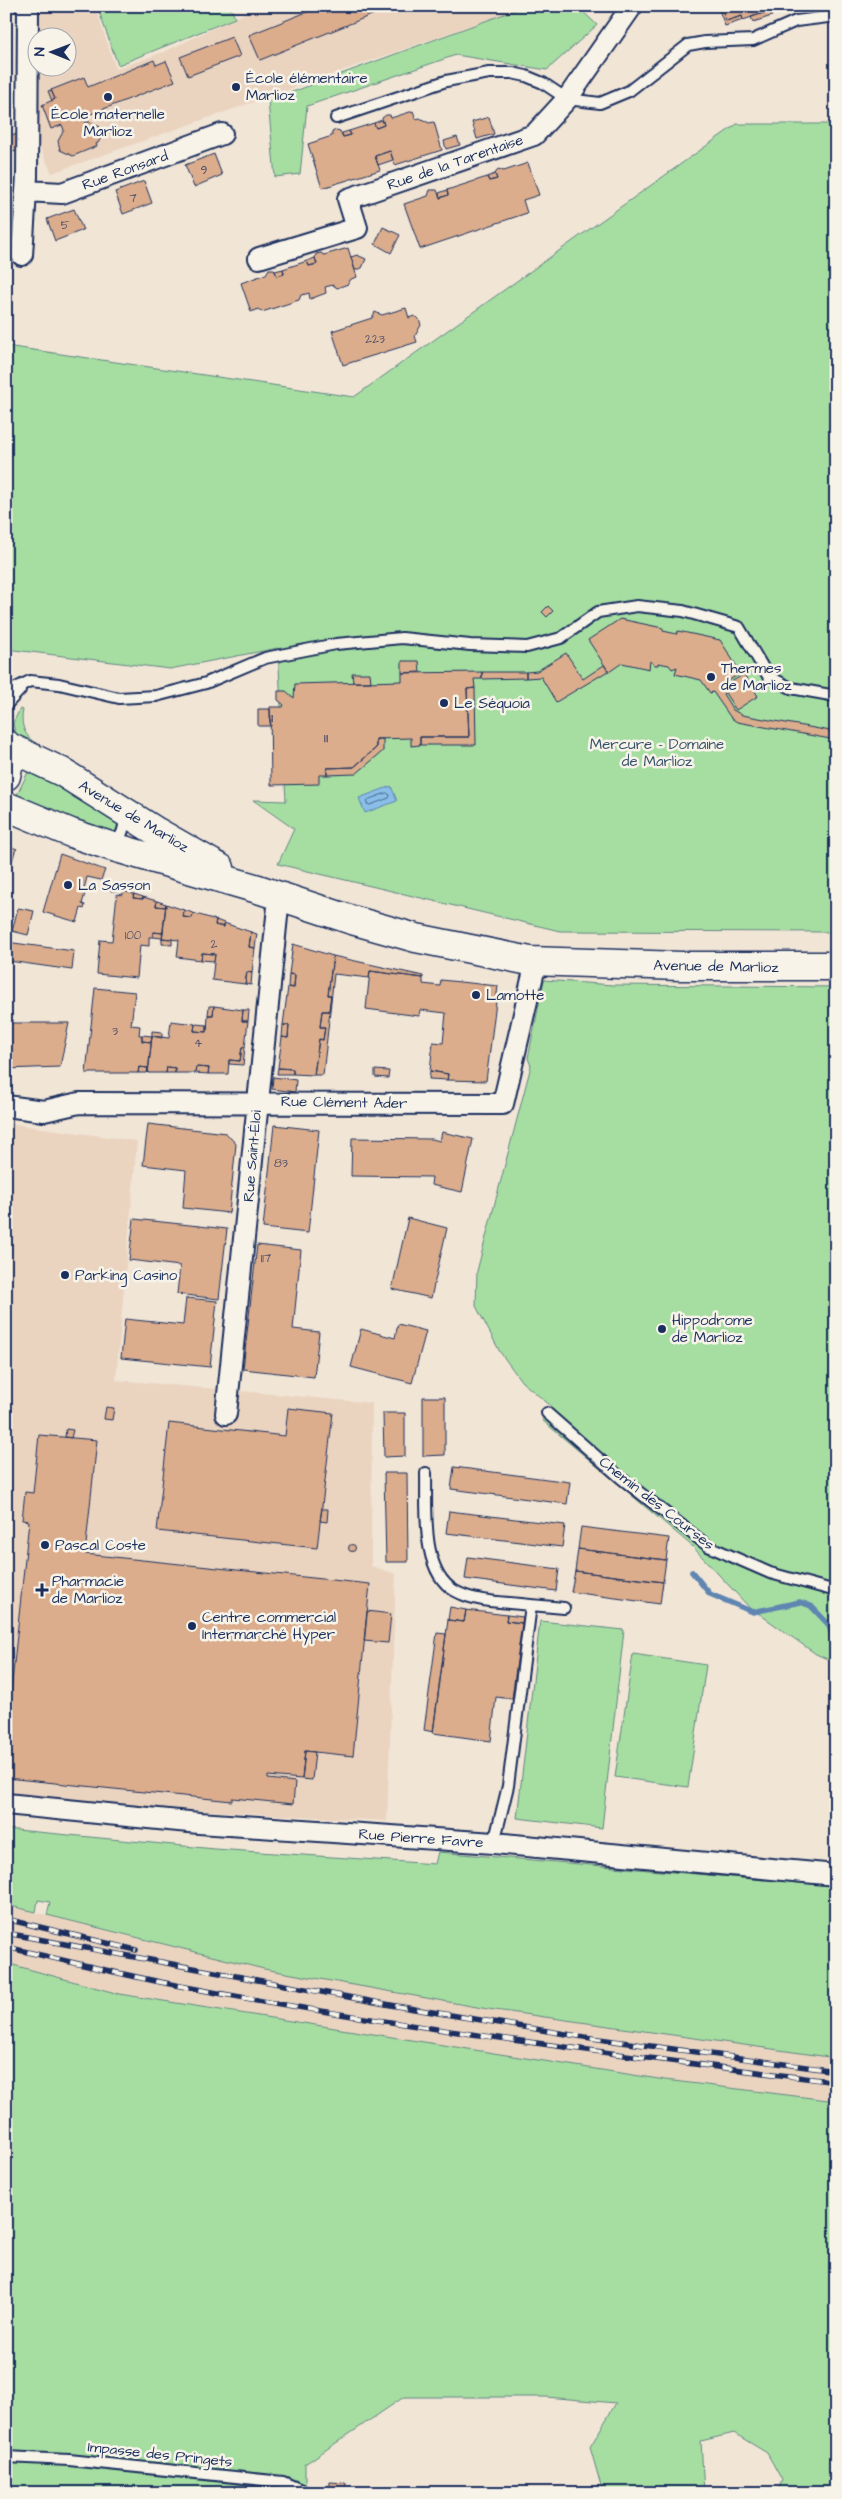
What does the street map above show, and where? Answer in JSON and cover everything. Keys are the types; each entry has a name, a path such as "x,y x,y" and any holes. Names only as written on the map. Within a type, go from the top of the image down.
{"main road":[{"path":"6,776 10,758 7,745"},
{"name":"Avenue de Marlioz","path":"7,745 62,772 157,832 269,893"},
{"name":"Avenue de Marlioz","path":"6,806 71,833 110,846 416,938 536,962 836,966"},
{"name":"Avenue de Marlioz","path":"495,953 528,953 597,964"}],"street":[{"path":"22,255 26,191 28,21 26,6"},
{"name":"Rue de la Tarentaise","path":"259,258 357,228 348,199 534,135 566,99 632,6"},
{"name":"Rue Ronsard","path":"26,191 62,193 222,134"},
{"name":"Rue Saint-Éloi","path":"226,1414 258,1101 269,893"},
{"name":"Rue Clément Ader","path":"6,1106 44,1111 79,1102 258,1101 503,1104 536,962"},
{"name":"Rue Pierre Favre","path":"6,1804 199,1823 494,1843 836,1875"}],"lane":[{"path":"336,118 446,81 489,73 512,73 526,76 543,83 566,99 600,103 629,91 688,46 704,42 753,40 796,21 836,16"},
{"path":"6,693 30,681 58,684 119,698 156,696 206,683 265,658 336,644 402,638 470,645 527,648 561,638 598,612 638,606 683,611 740,627 768,676 791,688 836,696"},
{"path":"6,705 30,681"},
{"path":"110,846 120,838 125,826 124,811"},
{"name":"Chemin des Courses","path":"547,1413 621,1478 708,1546 770,1573 836,1591"},
{"path":"426,1473 427,1530 430,1554 436,1570 446,1583 455,1591 468,1596 564,1608"},
{"path":"494,1843 508,1786 531,1605"},
{"name":"Impasse des Pringets","path":"6,2457 69,2460 283,2482 308,2493"}],"shaded area":[{"path":"37,6 95,6 116,69 166,51 260,6 517,6 515,10 52,173 35,138 36,78 78,78 78,28 37,28"},
{"path":"6,1123 137,1141 116,1380 372,1403 371,1566 396,1574 387,1821 115,1806 6,1795"},
{"path":"6,1905 165,1945 488,2009 836,2058 836,2101 665,2080 119,1994 6,1963"}],"green space":[{"path":"97,6 230,6 235,18 118,65"},
{"path":"517,6 577,6 597,25 547,70 456,55 307,106 300,174 275,177 268,101 515,10"},
{"name":"Mercure - Domaine de Marlioz","path":"737,124 836,124 836,932 560,931 278,864 294,829 253,800 286,801 278,648 170,669 6,649 6,346 354,397"},
{"path":"20,709 23,710 22,719 25,732 34,742 52,755 16,739 13,723"},
{"path":"30,768 118,824 116,831 111,837 14,801"},
{"name":"Hippodrome de Marlioz","path":"544,980 613,985 836,987 836,1663 816,1654 748,1606 692,1546 542,1420 551,1406 522,1382 500,1352 476,1306 477,1271 531,1066 528,1058"},
{"path":"540,1621 624,1630 602,1828 517,1818"},
{"path":"633,1654 706,1665 688,1787 615,1777"},
{"path":"6,1829 215,1849 435,1864 438,1852 836,1886 836,2058 488,2009 264,1969 47,1915 50,1902 38,1900 36,1912 6,1905"},
{"path":"6,1963 119,1994 665,2080 836,2101 836,2493 777,2493 782,2480 767,2453 734,2433 701,2441 704,2493 603,2493 590,2447 616,2403 546,2397 404,2397 305,2464 305,2493 6,2493"}],"water":[{"path":"391,786 397,801 365,813 359,798"}],"building":[{"path":"322,6 394,6 260,60 249,35"},
{"path":"721,6 726,21 742,16 743,20 725,26 718,7"},
{"path":"721,6 778,6 779,8 743,20 742,16 726,21"},
{"path":"770,10 772,16 753,22 751,17"},
{"path":"232,37 240,56 188,76 180,57"},
{"path":"154,60 156,65 166,61 175,81 83,117 85,122 91,122 100,127 103,134 96,144 97,146 73,156 60,150 58,141 64,130 62,125 51,129 42,105 55,99 51,90 84,77 88,87"},
{"path":"51,90 55,99 52,101 48,91"},
{"path":"413,111 416,119 420,118 429,123 434,122 442,150 395,165 390,151 375,156 380,170 322,188 308,144 332,136 332,132 336,130 340,131 343,137 351,135 349,131 374,123 376,128 384,125 382,118 386,115 390,115 391,118"},
{"path":"489,117 494,134 477,139 472,122"},
{"path":"382,120 384,125 376,128 374,123"},
{"path":"349,131 351,135 343,137 342,133"},
{"path":"6,134 19,135 19,152 6,151"},
{"path":"457,137 460,145 446,149 444,141"},
{"path":"390,151 393,160 378,165 375,156"},
{"path":"214,154 222,175 194,187 185,165"},
{"path":"528,163 539,195 523,200 527,213 420,249 404,204 428,196 430,190 437,190 440,198 448,195 447,190 487,177 489,181 497,179 495,174 498,169 504,171"},
{"path":"495,174 497,179 489,181 487,177"},
{"path":"144,181 152,203 123,214 115,192"},
{"path":"447,190 448,195 440,198 439,193"},
{"path":"74,209 83,230 55,241 47,219"},
{"path":"383,227 400,235 391,253 375,244"},
{"path":"348,248 357,277 351,279 348,284 337,288 333,285 325,287 326,293 310,299 309,293 301,295 299,300 262,312 258,309 251,312 241,283 266,274 269,269 274,269 277,276 284,274 283,269 307,261 309,266 317,264 316,254 321,253 324,255"},
{"path":"357,255 366,259 362,268 355,270 351,257"},
{"path":"315,258 317,264 309,266 307,261"},
{"path":"283,269 284,274 277,276 275,271"},
{"path":"406,308 409,318 414,316 419,319 421,325 415,336 417,342 343,365 332,331 372,318 375,312 382,315"},
{"path":"548,606 553,611 547,617 542,612"},
{"name":"Thermes de Marlioz","path":"620,619 663,628 663,631 677,634 678,631 720,640 741,673 719,687 720,689 744,674 758,696 736,710 725,693 723,694 733,710 742,715 836,732 836,740 737,722 731,718 713,692 710,693 701,680 675,674 677,667 672,669 669,665 658,663 658,665 655,665 650,661 649,669 622,663 609,672 588,640"},
{"path":"566,653 583,679 604,665 608,671 556,702 541,677 526,678 526,672 537,671"},
{"path":"402,661 419,661 420,672 402,673"},
{"path":"482,672 526,672 526,678 482,679"},
{"path":"482,672 482,679 474,679 475,688 467,689 469,737 420,737 420,745 411,746 411,738 376,739 376,748 354,767 327,768 327,775 319,775 319,784 271,785 270,707 283,707 284,705 278,700 278,691 286,691 294,698 295,684 402,681 402,673"},
{"path":"352,673 370,673 371,682 353,682"},
{"path":"475,688 476,745 420,745 420,737 469,737 467,689"},
{"path":"258,709 270,709 271,726 258,726"},
{"path":"376,739 383,739 383,751 356,774 327,775 327,768 354,767 376,748"},
{"path":"6,845 17,849 6,884"},
{"name":"La Sasson","path":"60,854 105,870 101,880 87,877 82,904 85,905 84,909 81,908 77,922 43,912"},
{"path":"112,887 118,887 117,891 111,891"},
{"path":"123,891 134,894 133,898 143,899 143,897 157,901 156,906 166,907 163,933 153,932 153,937 149,937 149,946 140,945 137,978 97,974 100,940 112,941 117,894 123,895"},
{"path":"134,894 143,897 143,899 133,898"},
{"path":"157,901 166,904 166,907 156,906"},
{"path":"166,904 184,910 183,917 192,918 193,913 216,920 215,925 224,927 224,923 251,932 249,947 255,948 252,973 247,972 245,984 212,980 215,954 202,953 201,960 177,957 179,940 162,938"},
{"path":"18,908 34,911 28,935 12,931"},
{"path":"184,910 193,913 192,918 183,917"},
{"path":"216,920 224,923 224,927 215,925"},
{"path":"153,932 163,933 162,938 153,937"},
{"path":"251,932 257,934 255,948 249,947"},
{"path":"162,938 172,939 172,945 162,944"},
{"path":"6,942 74,951 72,970 9,961 6,976"},
{"path":"293,944 333,956 328,995 331,995 329,1011 322,1011 320,1027 325,1027 323,1040 319,1039 314,1075 293,1074 293,1069 278,1068 282,1037 288,1038 289,1025 283,1025 288,987 294,988 295,975 289,974"},
{"path":"202,953 215,954 214,961 201,960"},
{"path":"333,956 423,976 423,978 370,971 369,978 334,974 323,1075 314,1075 319,1039 323,1040 325,1027 320,1027 322,1011 329,1011 331,995 328,995"},
{"path":"370,971 423,978 423,984 440,986 441,980 498,986 486,1081 447,1080 448,1074 430,1071 433,1042 443,1043 446,1013 420,1010 419,1016 366,1009"},
{"path":"247,972 252,973 251,985 245,984"},
{"path":"289,974 295,975 294,988 288,987"},
{"path":"95,988 135,992 131,1025 140,1026 139,1035 142,1035 142,1041 151,1042 152,1036 148,1073 148,1068 139,1067 138,1073 86,1073"},
{"path":"209,1006 214,1006 213,1015 208,1015"},
{"path":"214,1006 243,1010 242,1021 248,1021 245,1047 242,1047 240,1061 229,1060 228,1074 208,1074 209,1068 196,1067 195,1073 175,1073 175,1068 167,1067 166,1073 148,1073 152,1036 169,1038 171,1021 195,1024 194,1031 207,1032 208,1015 213,1015"},
{"path":"243,1010 249,1010 248,1021 242,1021"},
{"path":"6,1023 69,1023 60,1067 6,1069"},
{"path":"195,1024 207,1025 207,1032 194,1031"},
{"path":"283,1025 289,1025 288,1038 282,1037"},
{"path":"152,1031 162,1032 162,1038 152,1036"},
{"path":"142,1035 152,1036 151,1042 142,1041"},
{"path":"242,1047 245,1047 243,1065 229,1064 229,1060 240,1061"},
{"path":"139,1067 148,1068 147,1073 138,1073"},
{"path":"167,1067 175,1068 175,1073 166,1073"},
{"path":"196,1067 209,1068 208,1074 195,1073"},
{"path":"278,1068 293,1069 293,1074 277,1074"},
{"path":"375,1070 389,1071 388,1078 375,1077"},
{"path":"430,1071 448,1074 447,1080 429,1079"},
{"path":"273,1077 296,1080 295,1092 272,1089"},
{"path":"148,1124 226,1133 236,1144 229,1213 183,1208 186,1170 143,1165"},
{"path":"274,1125 319,1130 308,1233 263,1228"},
{"path":"442,1132 473,1139 462,1192 431,1185 432,1177 351,1176 352,1138 432,1139 440,1141"},
{"path":"408,1218 447,1228 431,1298 392,1289"},
{"path":"134,1219 227,1229 219,1299 177,1294 180,1266 129,1260"},
{"path":"257,1245 301,1250 293,1329 319,1332 314,1377 243,1369"},
{"path":"186,1298 217,1301 210,1367 121,1358 125,1319 183,1325"},
{"path":"398,1324 426,1331 412,1383 351,1367 361,1329 395,1338"},
{"path":"423,1397 445,1397 445,1455 423,1456"},
{"path":"106,1407 114,1408 112,1420 104,1419"},
{"path":"288,1408 333,1413 317,1548 157,1531 169,1423 285,1436"},
{"path":"383,1413 405,1413 405,1456 384,1457"},
{"path":"66,1429 73,1430 71,1438 65,1437"},
{"name":"Centre commercial Intermarché Hyper","path":"39,1435 97,1440 85,1554 370,1584 353,1756 305,1751 302,1779 268,1776 268,1779 295,1782 293,1804 232,1798 232,1801 6,1778 8,1719 6,1719 6,1692 11,1692 29,1521 22,1520 25,1492 33,1493"},
{"path":"454,1467 570,1482 567,1504 451,1489"},
{"path":"384,1473 407,1473 408,1562 386,1562"},
{"path":"322,1509 328,1509 327,1522 320,1521"},
{"path":"449,1511 565,1525 562,1547 446,1533"},
{"path":"581,1527 669,1538 666,1560 578,1549"},
{"path":"352,1545 355,1548 352,1551 349,1548"},
{"path":"578,1549 666,1560 663,1582 575,1571"},
{"path":"468,1557 559,1569 556,1591 465,1579"},
{"path":"575,1571 663,1582 660,1604 571,1592"},
{"path":"450,1607 466,1610 464,1622 448,1620"},
{"path":"466,1610 507,1615 506,1621 522,1623 512,1699 496,1697 491,1741 433,1733 448,1620 464,1622"},
{"path":"367,1611 391,1614 388,1643 364,1641"},
{"path":"507,1615 523,1617 522,1623 506,1621"},
{"path":"437,1633 446,1634 433,1732 424,1730"},
{"path":"305,1751 315,1752 312,1780 302,1779"},
{"path":"330,2482 346,2483 345,2493 329,2493"}],"waterway":[{"path":"692,1572 710,1594 753,1612 800,1602 811,1606 829,1625 836,1651"}],"railway":[{"path":"6,1919 136,1950"},
{"path":"6,1933 396,2006 584,2037 836,2071"},
{"path":"6,1947 175,1985 340,2014 505,2039 836,2082"}],"place":[{"name":"École élémentaire Marlioz","path":"236,87"},
{"name":"École maternelle Marlioz","path":"108,97"},
{"name":"Thermes de Marlioz","path":"711,677"},
{"name":"Le Séquoia","path":"444,703"},
{"name":"La Sasson","path":"68,885"},
{"name":"Lamotte","path":"476,995"},
{"name":"Parking Casino","path":"65,1275"},
{"name":"Hippodrome de Marlioz","path":"662,1329"},
{"name":"Pascal Coste","path":"45,1545"},
{"name":"Pharmacie de Marlioz","path":"42,1590"},
{"name":"Centre commercial Intermarché Hyper","path":"192,1626"}]}
